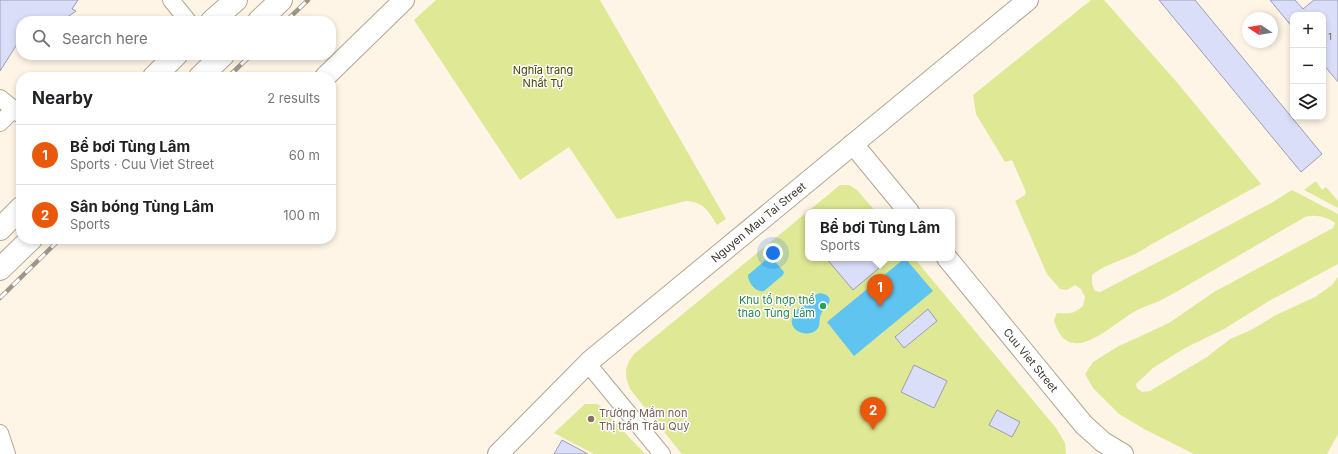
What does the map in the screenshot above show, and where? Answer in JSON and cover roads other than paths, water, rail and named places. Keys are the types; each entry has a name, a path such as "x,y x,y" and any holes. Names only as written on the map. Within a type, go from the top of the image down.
{"highway":[{"path":"218,16 236,0"},
{"path":"264,16 281,0"},
{"path":"159,72 171,60"},
{"path":"205,72 219,60"},
{"path":"0,229 16,213"},
{"path":"0,269 26,244"}],"street":[{"path":"172,0 184,16"},
{"path":"330,72 404,0"},
{"name":"Nguyen Mau Tai Street","path":"498,454 588,364 1028,0"},
{"path":"0,98 16,111"},
{"path":"0,123 16,113"},
{"path":"853,144 907,209"},
{"name":"Cuu Viet Street","path":"949,261 1084,425 1101,441 1122,454"},
{"path":"588,364 662,454"},
{"path":"0,433 7,454"}],"water":[{"path":"768,258 773,259 784,272 783,275 764,291 761,291 753,287 749,281 748,275"},
{"path":"901,261 908,261 933,291 854,356 827,322"},
{"path":"821,293 826,295 830,300 821,314 819,326 814,332 808,334 798,331 792,324 794,314 808,300"}],"railway":[{"path":"291,16 308,0"},
{"path":"233,72 246,60"},
{"path":"0,298 55,244"}],"place":[{"name":"Khu tổ hợp thể thao Tùng Lâm","path":"823,306"},
{"name":"Bể bơi Tùng Lâm","path":"880,307"},
{"name":"Trường Mầm non Thị trấn Trâu Quỳ","path":"591,419"},
{"name":"Sân bóng Tùng Lâm","path":"873,430"}],"park label":[{"name":"Nghĩa trang Nhất Tự","path":"543,76"}]}
